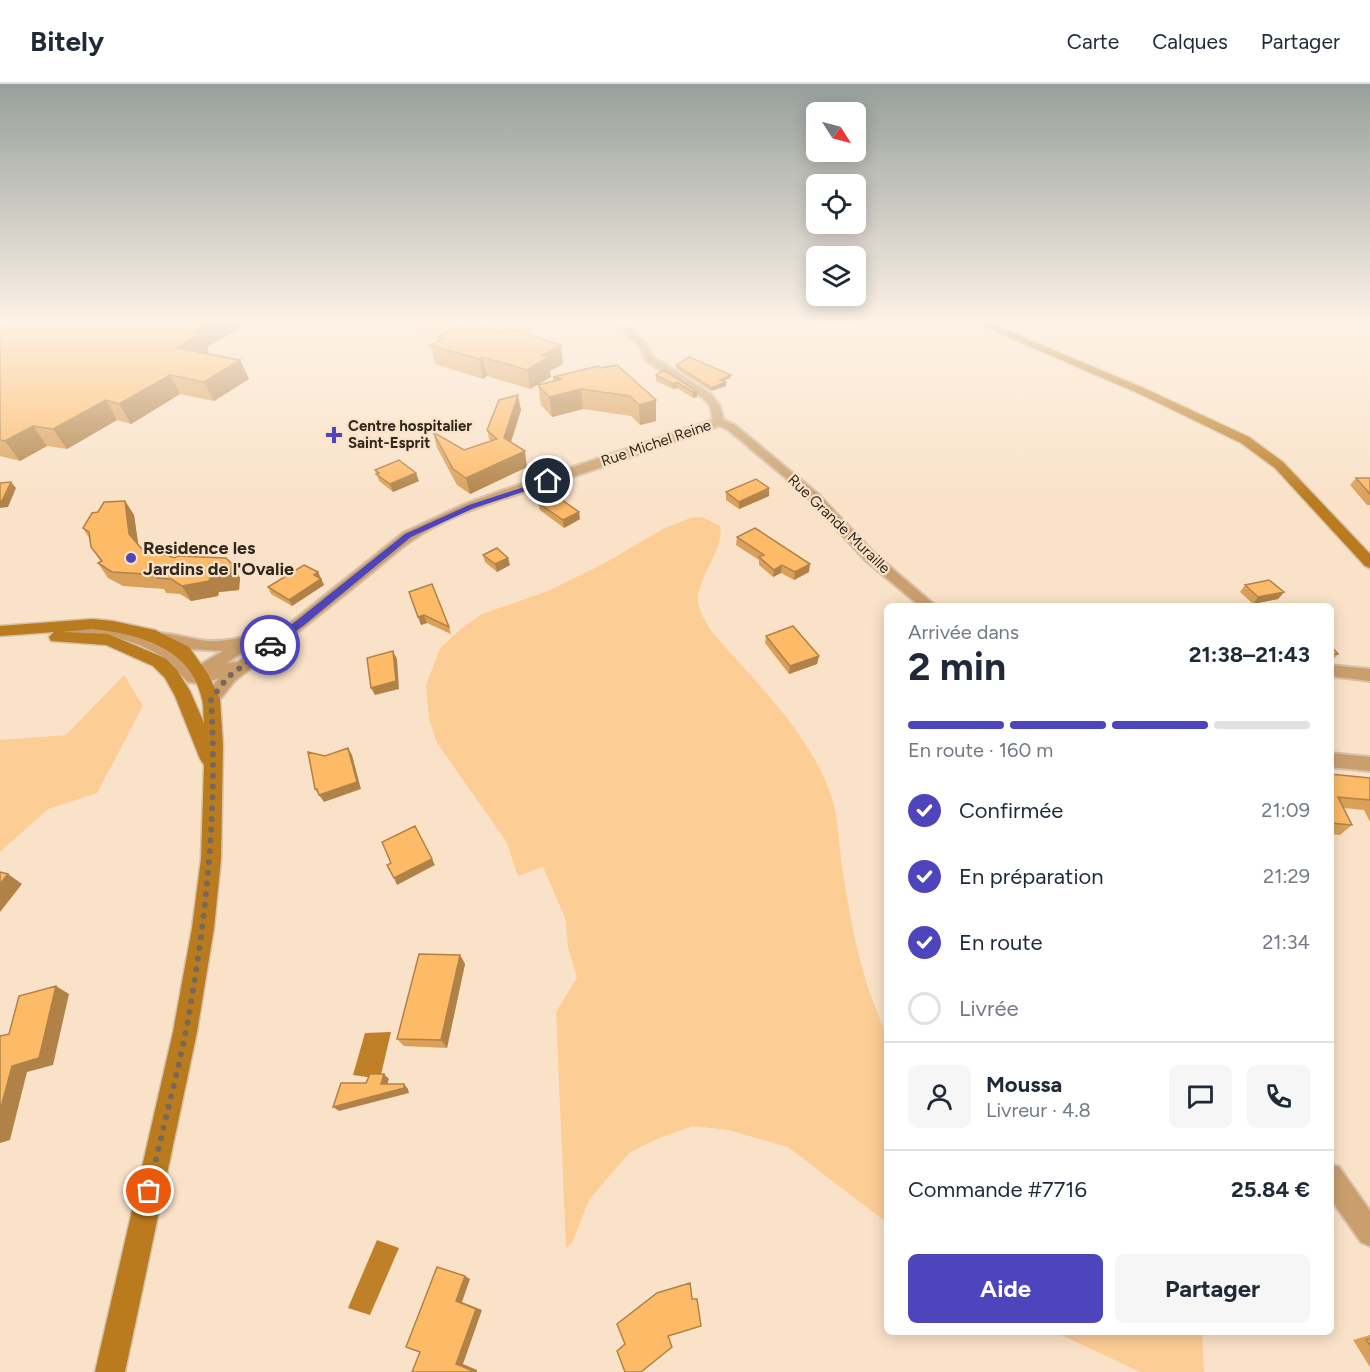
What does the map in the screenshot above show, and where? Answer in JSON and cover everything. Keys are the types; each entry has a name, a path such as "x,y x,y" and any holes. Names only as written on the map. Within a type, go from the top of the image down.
{"main road":[{"path":"1118,381 1245,440 1279,465 1370,563"},
{"path":"0,631 92,624 150,634 183,651 211,699 214,745 211,859 203,928 185,1032 110,1372"},
{"path":"0,639 67,637 108,640 153,657 171,674 184,696 212,767"}],"street":[{"path":"684,381 707,396 715,406 718,422"},
{"name":"Rue Michel Reine","path":"211,699 228,677 300,624 399,541 434,522 506,494 718,422"},
{"name":"Rue Grande Muraille","path":"718,422 731,427 791,476 870,557 925,603"},
{"name":"Rue Michel Reine","path":"197,676 253,643 303,618 340,591"},
{"path":"67,637 87,631 114,632 165,650 197,676 188,681 184,696"},
{"name":"Rue Michel Reine","path":"150,634 189,646 253,643"},
{"name":"Rue Michel Reine","path":"197,676 248,662"},
{"path":"1334,670 1370,675"},
{"path":"1334,760 1370,764"},
{"path":"1334,1182 1370,1233"}],"shaded area":[{"path":"702,517 720,526 719,543 699,591 698,604 703,616 711,631 795,728 821,771 831,795 853,931 863,972 884,1029 884,1220 788,1147 728,1130 693,1126 657,1139 629,1153 589,1200 572,1243 566,1248 556,1012 577,978 568,947 565,917 543,867 518,876 506,841 437,743 429,719 426,685 440,648 482,614 548,591 605,563 663,529 690,518"},
{"path":"124,675 143,706 97,793 48,809 0,852 0,740 66,735"},
{"path":"391,1032 380,1079 353,1075 365,1033"},
{"path":"377,1240 399,1248 370,1315 348,1308"},
{"path":"1061,1335 1202,1335 1204,1372 1140,1372"}],"building":[{"path":"0,381 159,381 119,404 106,400 53,429 33,426 5,441 0,440"},
{"path":"554,381 635,381 656,400 639,405 630,396 581,389 549,397 538,385"},
{"path":"668,381 681,381 697,391 693,392 677,382 673,384"},
{"path":"701,381 726,382 711,388"},
{"path":"518,395 504,438 525,451 466,478 453,469 433,432 464,450 497,439 487,430 499,400"},
{"path":"399,460 416,473 390,484 376,474 379,473 375,470"},
{"path":"1356,478 1370,478 1370,494"},
{"path":"756,479 769,488 739,502 726,492"},
{"path":"11,482 2,501 0,501 0,483"},
{"path":"555,495 579,512 563,520 538,503"},
{"path":"125,501 129,534 141,548 175,558 177,556 226,558 232,564 230,575 182,586 171,579 157,578 160,575 112,572 98,563 102,561 91,547 89,532 83,528 92,513 98,512 104,502"},
{"path":"755,528 810,564 795,572 782,565 774,570 759,557 764,555 737,537"},
{"path":"497,548 508,558 495,564 483,555"},
{"path":"304,565 318,572 314,575 321,579 289,600 268,587"},
{"path":"1269,580 1284,592 1258,597 1245,585"},
{"path":"432,584 449,627 424,615 418,617 409,592"},
{"path":"793,626 819,656 790,666 766,636"},
{"path":"393,651 396,681 371,688 367,658"},
{"path":"348,748 357,782 319,795 315,789 308,752 325,756"},
{"path":"1334,774 1370,778 1370,800 1338,797 1352,825 1334,823"},
{"path":"415,826 432,859 394,878 387,865 391,863 382,842"},
{"path":"0,872 8,874 0,884"},
{"path":"419,954 460,955 441,1040 397,1039"},
{"path":"56,986 39,1058 12,1066 0,1111 0,1036 9,1034 19,996"},
{"path":"370,1074 384,1074 381,1084 404,1084 404,1088 333,1107 341,1083 366,1083"},
{"path":"437,1267 465,1276 456,1301 476,1309 456,1364 471,1372 412,1372 420,1352 406,1347"},
{"path":"690,1283 692,1299 697,1299 701,1326 668,1336 672,1347 641,1372 625,1372 617,1351 625,1344 617,1324 657,1293"}],"way so far":[{"path":"149,1191 185,1032 203,928 211,859 214,745 211,699 228,677 270,645"}],"place":[{"name":"Centre hospitalier Saint-Esprit","path":"334,435"},
{"name":"Residence les Jardins de l'Ovalie","path":"131,558"}],"route":[{"path":"270,645 300,624 399,541 471,506 548,481"}]}
